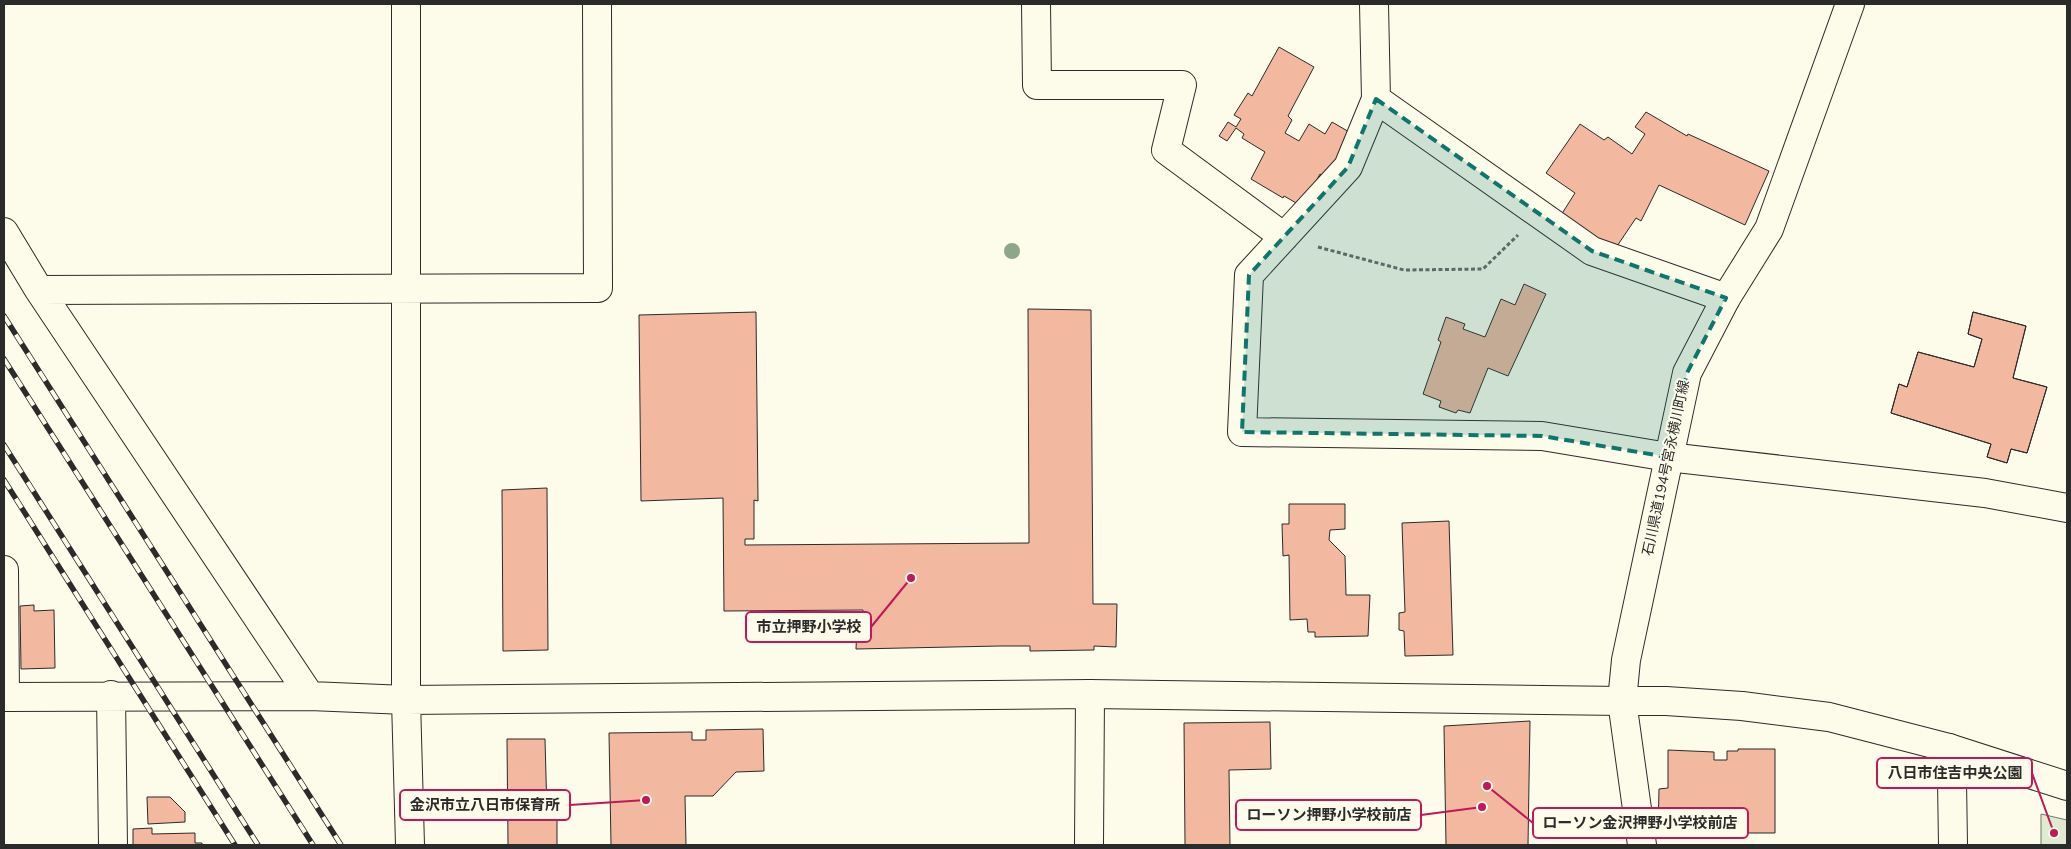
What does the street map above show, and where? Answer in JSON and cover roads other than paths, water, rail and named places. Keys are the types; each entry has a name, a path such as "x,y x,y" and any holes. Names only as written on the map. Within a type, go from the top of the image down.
{"street":[{"path":"406,4 406,700 410,845"},
{"path":"39,290 406,287 598,288 597,4"},
{"path":"1036,4 1037,85 1182,85 1166,150 1284,237"},
{"path":"1374,4 1376,99 1348,167 1249,275 1242,432 1542,436 1668,457 1985,493 2067,508"},
{"name":"石川県道194号宮永横川町線","path":"1642,845 1622,701 1626,660 1687,373 1726,298 1768,229 1850,4"},
{"path":"1376,99 1592,251 1726,298"},
{"path":"4,232 39,290 310,696"},
{"path":"4,570 5,697 111,695 310,696 406,700 1090,694 1666,701 1742,706 1829,717 1949,748 2067,786"},
{"path":"1089,845 1090,694"},
{"path":"111,695 113,845"},
{"path":"1949,748 1952,781 1953,845"}],"railway":[{"path":"4,316 341,845"},
{"path":"4,359 313,845"},
{"path":"4,445 258,845"},
{"path":"4,480 235,845"}],"place":[{"name":"市立押野小学校","path":"911,578"},
{"name":"ローソン金沢押野小学校前店","path":"1487,786"},
{"name":"金沢市立八日市保育所","path":"646,800"},
{"name":"ローソン押野小学校前店","path":"1482,807"},
{"name":"八日市住吉中央公園","path":"2054,833"}]}
